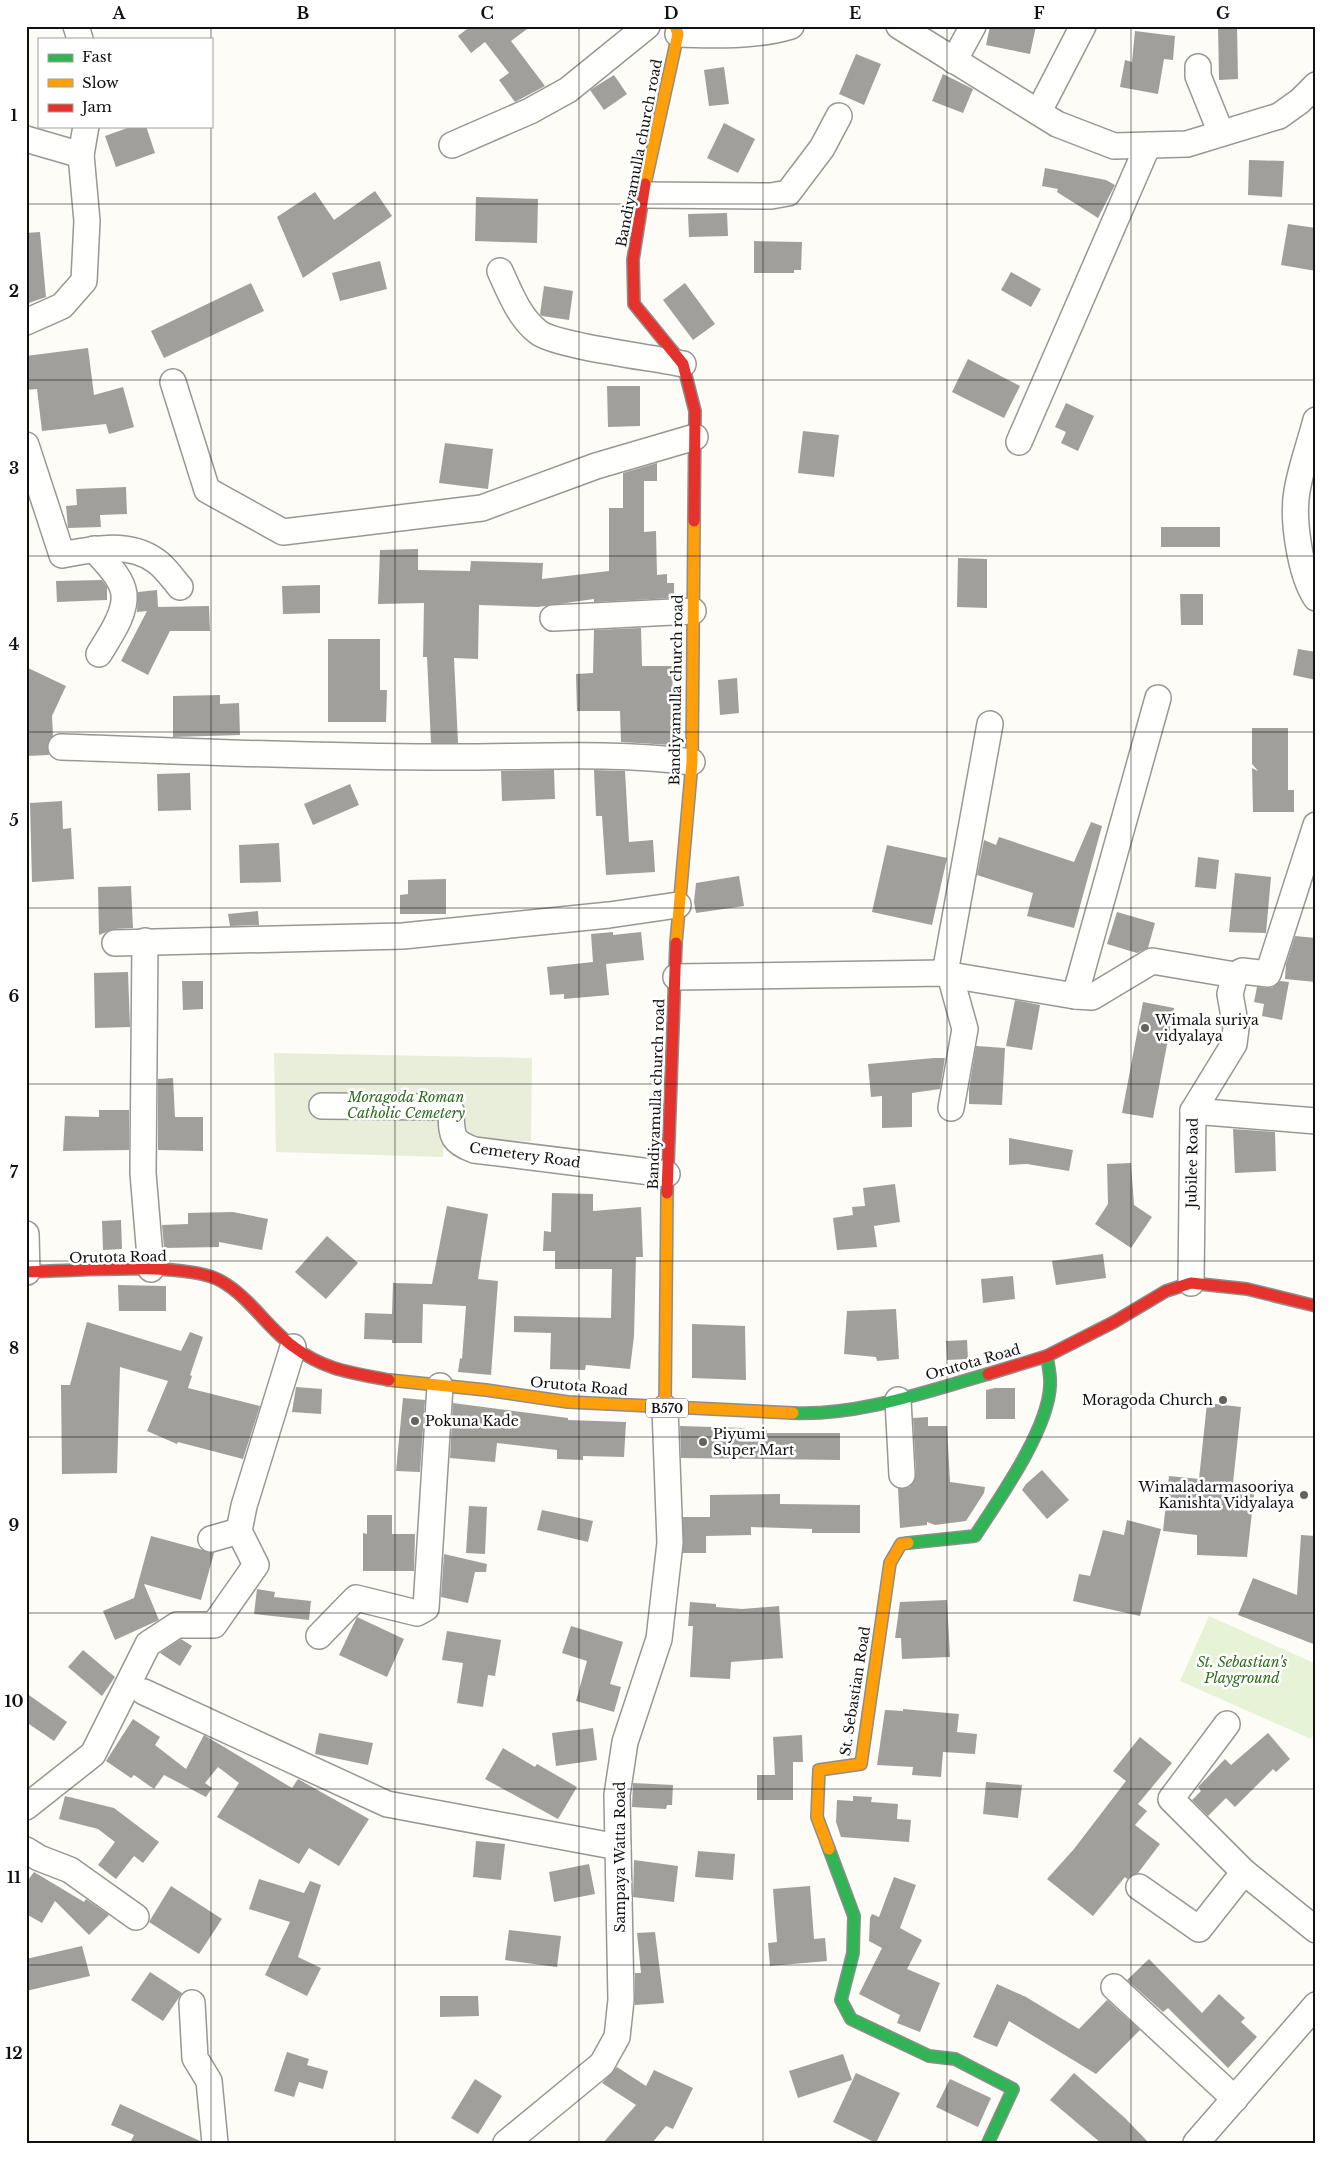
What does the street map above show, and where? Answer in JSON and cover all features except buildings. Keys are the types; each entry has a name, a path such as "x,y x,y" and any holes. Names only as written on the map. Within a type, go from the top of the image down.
{"street":[{"path":"76,26 80,38"},
{"path":"452,145 530,111 568,90 647,26"},
{"path":"676,30 726,36 790,26"},
{"path":"899,26 1039,111 1057,124 1114,146 1187,144 1279,116 1300,101 1316,86"},
{"path":"954,61 973,26"},
{"path":"1039,111 1083,26"},
{"name":"Bandiyamulla church road","path":"665,1408 667,1174 678,905 692,762 695,411 683,364 634,304 633,260 643,195 676,30"},
{"path":"1198,67 1198,76 1221,133"},
{"path":"643,195 771,196 788,194 822,148 839,116"},
{"path":"26,322 62,306 84,281 87,221 81,155 86,128"},
{"path":"26,138 81,155"},
{"path":"1019,442 1148,145"},
{"path":"500,271 518,310 539,333 575,344 683,364"},
{"path":"173,382 207,490 283,532 482,508 596,466 695,437"},
{"path":"1316,420 1297,491 1298,539 1303,567 1310,590 1316,598"},
{"path":"26,445 62,555 94,549 128,548 156,561 180,587"},
{"path":"94,549 116,576 124,594 118,623 100,654"},
{"path":"553,618 693,611"},
{"path":"1075,996 1158,698"},
{"path":"951,1108 965,1029 948,974 990,724"},
{"path":"61,747 380,757 594,756 668,759 692,762"},
{"path":"676,977 948,974 1075,996 1092,997 1152,961 1235,975 1242,971 1268,974 1314,840"},
{"path":"115,943 403,936 609,915 678,905"},
{"path":"145,941 142,1172 151,1269"},
{"name":"Jubilee Road","path":"1191,1283 1193,1111 1195,1103 1234,1044 1236,1028 1230,994 1235,975"},
{"name":"Cemetery Road","path":"322,1106 444,1107 451,1111 452,1136 459,1145 474,1150 667,1174"},
{"path":"1193,1111 1316,1122"},
{"path":"26,1234 26,1272"},
{"name":"Orutota Road","path":"26,1272 151,1269 189,1272 220,1280 245,1298 293,1348 328,1368 401,1382 568,1402 823,1414 898,1400 1047,1356 1114,1322 1166,1291 1191,1283 1247,1289 1316,1306"},
{"path":"26,1807 93,1754 148,1644 177,1624 214,1625 256,1565 240,1531 244,1506 293,1348"},
{"name":"St. Sebastian Road","path":"988,2143 1013,2090 955,2059 929,2056 851,2019 841,2000 853,1953 854,1916 817,1818 818,1770 861,1764 890,1562 901,1544 975,1536 992,1510 1044,1417 1051,1388 1047,1356"},
{"path":"318,1636 356,1598 418,1613 426,1608 440,1386"},
{"path":"898,1400 902,1475"},
{"name":"Sampaya Watta Road","path":"506,2143 602,2064 617,2037 621,2000 617,1795 625,1742 659,1640 670,1543 665,1408"},
{"path":"211,1539 240,1531"},
{"path":"144,1692 387,1804 618,1847"},
{"path":"1227,1724 1171,1799 1244,1872 1316,1930"},
{"path":"26,1850 39,1858 70,1870 136,1916"},
{"path":"1139,1887 1199,1929 1244,1872"},
{"path":"1114,1987 1235,2100"},
{"path":"192,2003 195,2058 209,2081 215,2143"},
{"path":"1196,2143 1316,2005"}],"green space":[{"name":"Moragoda Roman Catholic Cemetery","path":"274,1053 532,1058 531,1141 444,1140 443,1157 276,1152"},
{"name":"St. Sebastian's Playground","path":"1209,1616 1316,1664 1316,1728 1311,1739 1180,1681"}],"traffic: fast":[{"path":"908,1543 975,1536 1021,1464 1041,1423 1050,1386 1047,1356"},
{"path":"793,1413 818,1413 867,1407 988,1374"},
{"path":"829,1849 854,1916 853,1953 841,2000 851,2019 929,2056 955,2059 1013,2089 988,2143"}],"traffic: slow":[{"path":"645,184 678,34 675,26"},
{"path":"676,943 692,762 694,521"},
{"path":"665,1408 667,1193"},
{"path":"389,1380 486,1390 568,1402 793,1413"},
{"path":"829,1849 817,1817 819,1770 861,1764 890,1563 901,1544 908,1543"}],"traffic: jam":[{"path":"645,184 633,260 634,304 683,364 695,411 694,521"},
{"path":"667,1193 676,943"},
{"path":"26,1272 156,1269 204,1275 221,1281 232,1288 275,1331 305,1355 339,1370 389,1380"},
{"path":"988,1374 1047,1356 1114,1322 1166,1291 1191,1283 1247,1289 1316,1306"}],"place":[{"name":"Wimala suriya vidyalaya","path":"1145,1028"},
{"name":"Moragoda Church","path":"1223,1400"},
{"name":"Pokuna Kade","path":"415,1421"},
{"name":"Piyumi Super Mart","path":"703,1442"},
{"name":"Wimaladarmasooriya Kanishta Vidyalaya","path":"1304,1495"}]}
